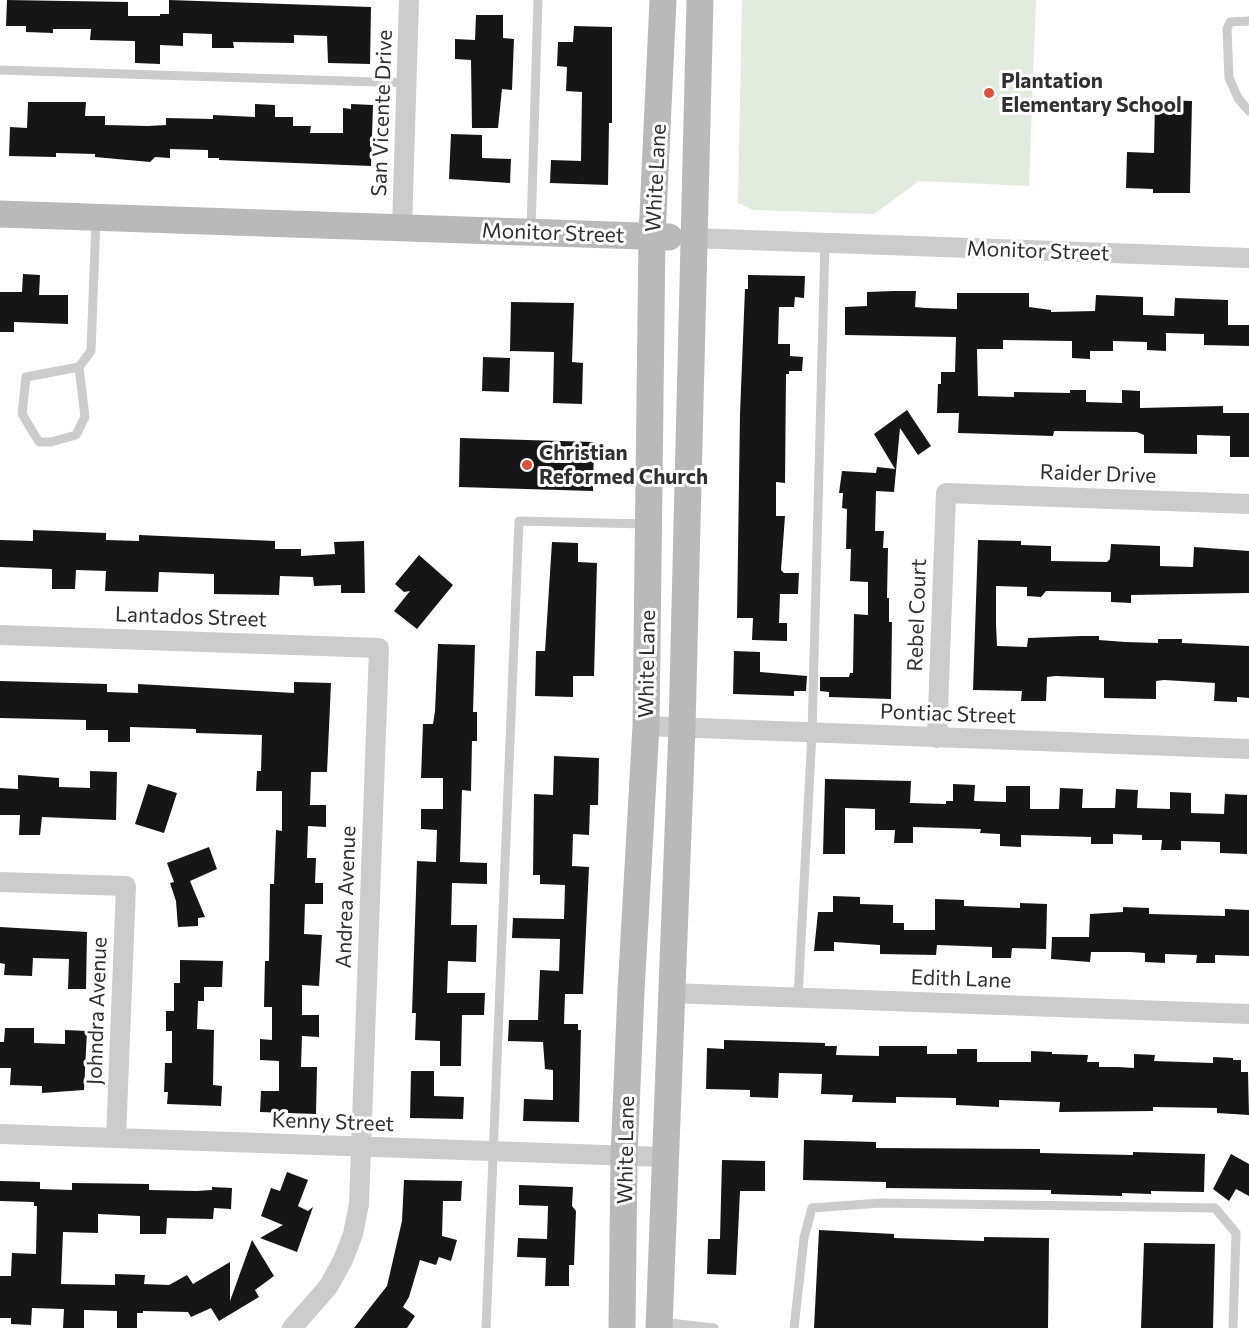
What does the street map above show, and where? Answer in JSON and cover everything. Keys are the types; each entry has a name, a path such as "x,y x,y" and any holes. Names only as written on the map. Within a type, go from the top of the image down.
{"main road":[{"name":"White Lane","path":"622,1328 624,1156 646,726 652,236 663,0"},
{"name":"White Lane","path":"659,1325 663,1157 681,728 700,0"},
{"name":"Monitor Street","path":"0,214 692,238"}],"street":[{"name":"San Vicente Drive","path":"402,228 409,0"},
{"name":"Monitor Street","path":"692,238 1249,258"},
{"name":"Raider Drive","path":"945,493 1249,504"},
{"name":"Rebel Court","path":"937,738 945,493"},
{"name":"Lantados Street","path":"0,634 380,648"},
{"name":"Andrea Avenue","path":"292,1328 328,1287 343,1260 353,1234 359,1204 380,648"},
{"name":"Pontiac Street","path":"646,726 1249,749"},
{"name":"Johndra Avenue","path":"0,882 126,886 116,1138"},
{"name":"Edith Lane","path":"670,993 1249,1014"},
{"name":"Kenny Street","path":"0,1134 663,1157"}],"lane":[{"path":"531,232 538,0"},
{"path":"1249,21 1230,22 1227,29 1229,78 1238,98 1249,111"},
{"path":"0,70 406,83"},
{"path":"79,367 86,417 76,435 51,442 39,442 22,414 26,378 79,367 91,351 96,217"},
{"path":"798,998 812,733 825,243"},
{"path":"486,1328 519,522 649,524"},
{"path":"794,1328 804,1238 812,1208 882,1203 1215,1208 1236,1233 1233,1328"},
{"path":"659,1325 714,1328"}],"green space":[{"path":"742,0 1036,0 1029,186 919,181 874,214 753,210 738,203"}],"building":[{"path":"7,0 128,2 128,16 169,14 169,0 371,7 370,64 328,63 327,36 294,35 294,43 233,42 234,48 212,48 212,34 183,33 183,46 160,45 160,64 135,63 135,41 90,40 91,29 53,29 53,33 26,32 26,26 6,26"},
{"path":"476,15 503,15 503,38 514,39 512,90 502,89 498,128 472,128 471,60 455,59 455,39 475,40"},
{"path":"574,26 612,27 612,123 609,123 608,185 550,183 551,160 581,161 582,92 566,91 567,67 557,66 558,42 573,42"},
{"path":"1155,100 1192,101 1190,193 1153,193 1153,189 1126,188 1127,152 1154,153"},
{"path":"28,102 86,102 85,116 105,116 105,125 148,126 166,125 166,118 213,119 213,115 255,117 255,104 275,105 275,117 293,117 293,126 311,126 310,133 343,133 343,108 351,109 351,104 373,105 371,166 219,160 219,158 208,158 208,150 170,149 170,158 155,157 150,162 95,157 95,154 56,153 56,157 9,156 10,127 27,128"},
{"path":"451,134 482,135 482,158 511,159 510,183 449,179"},
{"path":"23,274 40,275 39,295 68,295 68,324 14,322 14,332 0,332 0,292 22,292"},
{"path":"748,275 805,276 804,298 795,297 794,307 779,307 778,344 790,344 790,356 803,357 802,371 789,371 789,374 786,374 785,483 776,482 776,516 785,516 781,570 784,573 799,573 798,594 780,594 779,623 787,623 787,641 752,640 753,618 737,618 740,414 745,289 748,289"},
{"path":"916,291 915,307 925,308 957,309 957,293 1029,293 1029,307 1051,310 1051,312 1095,311 1096,295 1143,297 1143,315 1174,316 1175,298 1228,300 1228,325 1249,325 1249,346 1204,345 1204,334 1166,333 1166,351 1147,350 1147,342 1113,341 1113,351 1090,351 1090,359 1072,358 1072,341 1003,340 1003,349 977,349 978,396 1014,397 1014,392 1070,393 1070,390 1086,390 1086,402 1122,403 1122,390 1140,391 1140,408 1223,406 1223,413 1249,413 1249,457 1230,457 1230,436 1197,435 1197,454 1144,453 1144,435 1137,432 1054,431 1053,436 958,433 959,413 937,413 938,384 941,384 941,372 955,372 956,337 845,335 845,307 867,306 867,292"},
{"path":"511,302 574,303 572,362 583,363 582,404 553,403 554,352 510,351"},
{"path":"483,357 510,358 509,392 482,391"},
{"path":"907,410 931,446 918,455 900,428 894,492 876,491 875,531 884,531 883,548 888,548 887,598 889,598 889,622 892,622 891,699 829,697 829,692 820,691 820,677 849,677 850,673 853,673 854,614 868,615 868,582 850,581 851,549 846,549 847,509 842,508 843,493 839,493 842,471 876,473 877,467 895,469 874,434"},
{"name":"Christian Reformed Church","path":"460,438 594,442 593,491 459,487"},
{"path":"33,530 106,533 106,540 139,541 139,535 275,541 275,549 301,549 301,556 335,554 334,542 364,541 365,593 341,593 341,585 314,586 313,577 280,576 279,595 214,594 214,574 159,572 158,592 105,591 106,571 76,570 75,589 52,589 52,569 0,567 0,540 33,541"},
{"path":"978,540 1021,541 1021,545 1051,546 1051,561 1107,562 1110,559 1111,544 1160,546 1160,566 1193,567 1194,547 1249,551 1249,593 1131,595 1131,603 1111,602 1111,592 1046,591 1041,597 1027,596 1027,587 996,586 996,624 997,646 1027,647 1028,638 1099,636 1099,640 1125,642 1158,643 1158,639 1182,639 1182,643 1249,646 1249,698 1237,697 1237,702 1214,701 1215,683 1164,680 1156,681 1156,699 1104,698 1104,678 1056,676 1047,677 1046,701 1021,701 1022,691 973,690"},
{"path":"552,542 578,543 578,562 597,563 594,676 573,676 573,697 535,696 536,651 545,651"},
{"path":"419,555 453,585 417,629 394,611 410,591 404,592 395,584"},
{"path":"438,644 475,645 473,712 477,712 477,741 472,741 471,791 462,790 460,862 487,863 487,884 452,883 451,925 477,925 476,962 448,961 447,993 485,993 484,1015 462,1015 461,1066 440,1066 440,1041 415,1040 416,1013 412,1013 417,861 436,862 437,830 421,829 421,809 443,809 443,778 421,778 423,724 433,724 435,711"},
{"path":"734,651 760,652 760,672 807,676 806,691 794,691 794,696 733,694"},
{"path":"0,681 107,684 107,692 138,693 138,684 294,693 294,682 331,683 327,772 311,772 310,805 326,805 326,827 308,826 307,858 316,858 315,883 323,883 323,904 305,904 304,934 322,935 319,986 302,985 302,1015 319,1015 319,1037 302,1036 301,1067 317,1067 316,1114 260,1112 261,1091 279,1091 279,1061 260,1060 260,1039 272,1040 272,1007 264,1007 265,961 269,961 270,884 274,884 276,830 282,831 282,791 256,791 257,771 261,771 262,735 196,733 196,729 130,727 130,742 108,742 108,730 86,730 86,720 0,718"},
{"path":"554,756 599,758 598,805 590,805 589,835 573,834 572,866 589,867 583,994 565,994 564,1024 578,1024 578,1030 581,1030 579,1122 523,1121 524,1099 553,1100 553,1070 545,1069 543,1042 508,1041 509,1020 538,1020 540,970 559,971 560,939 512,938 513,918 564,919 565,885 540,884 540,875 533,875 534,794 553,795"},
{"path":"90,771 117,772 116,820 42,817 40,835 19,835 20,815 0,815 0,788 18,789 18,775 59,778 59,787 90,788"},
{"path":"825,779 911,781 910,803 946,804 946,801 953,801 953,784 975,785 974,801 1006,802 1006,786 1030,786 1030,809 1059,809 1060,788 1083,789 1082,808 1115,808 1116,789 1138,790 1137,808 1170,809 1170,792 1191,793 1191,813 1224,814 1225,794 1247,795 1247,854 1220,853 1220,842 1181,841 1181,850 1161,850 1162,840 1142,840 1142,835 1113,834 1113,844 1091,844 1091,837 1021,835 1021,847 1000,846 1000,834 980,833 981,829 913,827 913,843 894,843 895,830 875,830 875,809 845,808 845,854 823,854"},
{"path":"148,784 177,793 164,833 135,824"},
{"path":"209,847 217,869 190,881 205,917 198,918 198,926 178,927 176,901 170,883 174,882 167,863"},
{"path":"833,896 860,897 860,904 893,905 893,923 904,923 904,930 935,930 935,899 964,900 964,906 1020,908 1020,903 1047,904 1046,949 1012,948 1011,958 992,958 992,947 937,945 936,955 880,954 880,945 834,942 834,951 814,951 818,912 833,912"},
{"path":"1123,907 1149,908 1149,914 1225,916 1225,909 1249,910 1249,956 1215,955 1215,963 1196,963 1197,955 1165,954 1165,963 1145,962 1145,953 1130,952 1091,952 1090,962 1051,959 1052,937 1089,937 1090,914 1123,912"},
{"path":"0,927 87,932 86,989 68,989 69,959 33,958 32,976 4,975 5,964 0,963"},
{"path":"180,960 223,961 222,987 204,987 204,1001 198,1001 197,1029 214,1030 213,1085 222,1086 221,1106 167,1104 168,1092 164,1092 165,1063 172,1063 172,1031 166,1031 166,1011 174,1011 174,983 180,983"},
{"path":"5,1028 34,1028 34,1043 65,1044 65,1030 87,1031 84,1090 42,1093 42,1086 10,1085 11,1068 0,1068 0,1042 4,1042"},
{"path":"724,1040 825,1043 825,1046 837,1046 836,1055 879,1056 879,1046 927,1046 927,1054 957,1054 957,1049 977,1049 977,1062 1031,1062 1031,1051 1052,1052 1052,1054 1088,1055 1087,1062 1099,1062 1099,1067 1134,1068 1134,1054 1155,1055 1154,1061 1213,1063 1213,1057 1233,1058 1233,1060 1241,1060 1241,1072 1248,1072 1249,1115 1217,1113 1217,1108 1153,1107 1153,1111 1059,1112 1060,1102 999,1100 999,1107 956,1105 956,1098 896,1097 896,1103 852,1102 853,1095 821,1094 822,1074 779,1073 778,1098 750,1097 750,1090 706,1089 707,1048 724,1049"},
{"path":"411,1071 434,1071 434,1096 464,1097 463,1119 410,1118"},
{"path":"804,1140 876,1142 876,1148 1040,1149 1040,1153 1133,1155 1133,1152 1205,1154 1204,1192 1151,1191 1151,1194 1122,1193 1122,1196 1051,1194 1051,1190 886,1188 886,1182 803,1180"},
{"path":"1231,1154 1249,1164 1249,1196 1236,1189 1229,1201 1213,1189"},
{"path":"722,1160 765,1161 765,1191 740,1191 736,1275 707,1274 708,1239 720,1239"},
{"path":"287,1172 308,1180 298,1206 308,1211 313,1207 297,1252 260,1238 283,1225 261,1216 271,1188 280,1191"},
{"path":"404,1180 462,1181 461,1201 443,1201 442,1236 457,1240 451,1261 439,1257 436,1265 420,1260 409,1297 403,1307 415,1316 407,1328 354,1328 387,1286 402,1221"},
{"path":"0,1181 40,1182 40,1189 72,1190 72,1183 149,1184 149,1190 196,1191 212,1190 212,1187 232,1188 231,1209 214,1208 213,1219 167,1218 166,1234 140,1234 140,1216 98,1214 98,1233 63,1232 61,1284 115,1285 115,1274 145,1275 144,1284 169,1285 187,1275 193,1284 230,1262 230,1301 252,1240 274,1276 255,1290 259,1297 219,1321 211,1308 191,1317 188,1312 143,1311 143,1313 137,1313 137,1328 117,1328 117,1311 84,1310 84,1328 63,1328 64,1309 32,1308 31,1325 11,1324 11,1318 0,1318 0,1276 11,1276 12,1253 36,1254 37,1206 34,1206 34,1202 0,1201"},
{"path":"519,1185 573,1187 572,1206 576,1211 574,1265 569,1265 569,1286 545,1286 546,1258 517,1257 518,1238 547,1239 548,1206 519,1205"},
{"path":"819,1230 894,1234 894,1238 984,1241 984,1237 1049,1238 1048,1328 814,1328"},
{"path":"1144,1243 1215,1244 1213,1328 1141,1328"}],"place":[{"name":"Plantation Elementary School","path":"989,93"},
{"name":"Christian Reformed Church","path":"527,465"}]}
